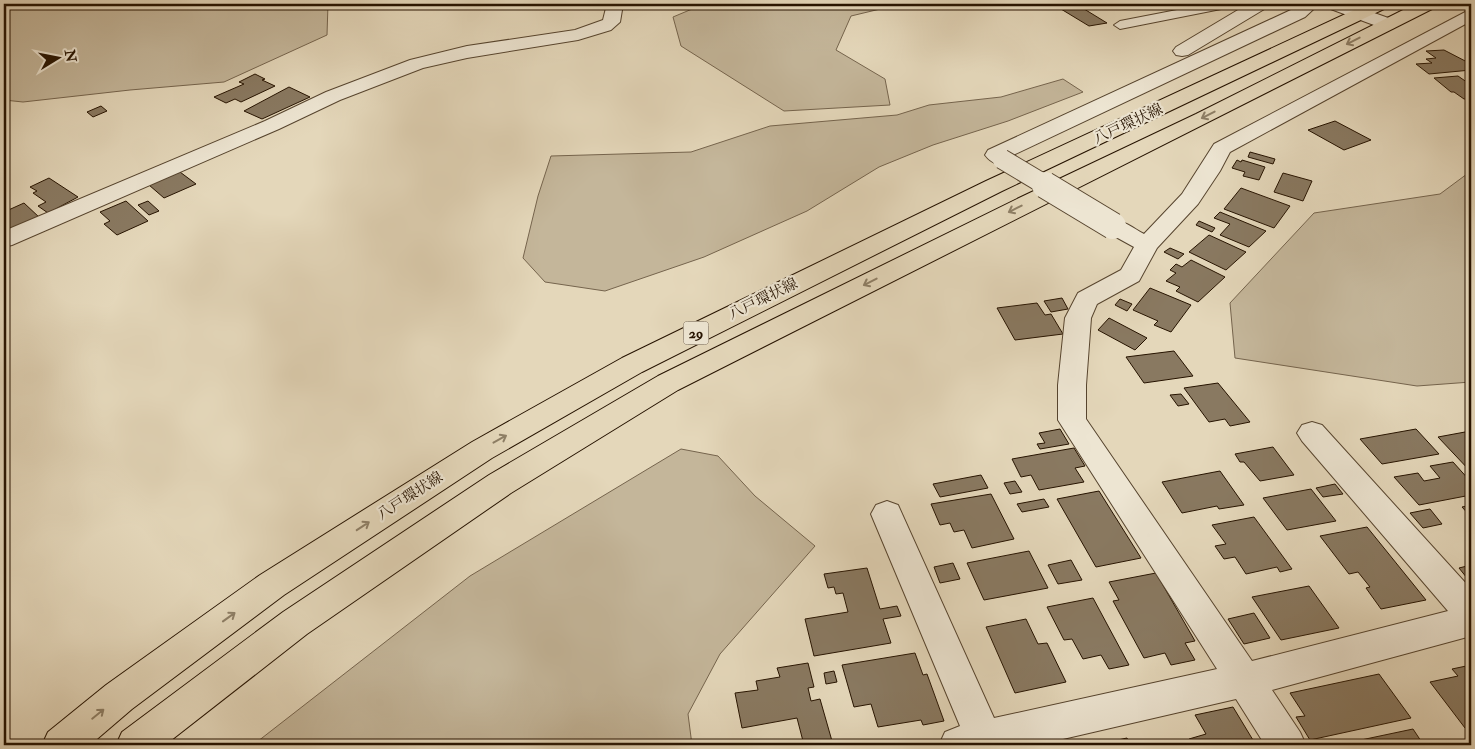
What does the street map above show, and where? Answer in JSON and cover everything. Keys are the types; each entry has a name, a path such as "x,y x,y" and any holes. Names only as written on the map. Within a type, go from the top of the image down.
{"main road":[{"name":"八戸環状線","path":"61,745 119,697 272,585 482,450 607,379 729,316 994,186 1376,14 1428,4"},
{"name":"八戸環状線","path":"135,745 295,623 500,484 668,383 1027,203 1203,118 1376,14"}],"street":[{"path":"4,240 272,126 333,96 401,69 467,52 578,35 604,26 611,22 615,4"},
{"path":"1179,68 1167,60 1259,4"},
{"path":"1147,245 996,155 1299,13 1311,4"},
{"path":"1334,4 1376,14"},
{"path":"1287,745 1072,420 1072,385 1078,318 1087,299 1130,275 1147,245 1190,199 1209,171 1221,148 1471,14"},
{"path":"1312,433 1471,613"},
{"path":"887,514 976,743 1245,680 1471,621"}],"lane":[{"path":"1120,25 1226,4"}],"shaded area":[{"path":"4,4 328,4 327,35 224,82 23,102 4,100"},
{"path":"704,4 901,4 851,16 836,50 885,79 890,105 784,111 681,46 673,17"},
{"path":"1063,79 1083,92 1008,121 933,145 879,167 807,211 704,257 605,291 545,282 523,258 538,196 551,156 691,152 770,126 897,115 929,105 1001,97"},
{"path":"1471,171 1471,382 1417,386 1235,358 1230,303 1314,213 1440,194"},
{"path":"681,449 718,456 755,496 815,546 720,654 688,714 692,745 253,745 470,576"}],"building":[{"path":"1076,4 1107,23 1089,26 1056,6"},
{"path":"1444,50 1471,64 1466,64 1471,70 1429,74 1416,64 1432,63 1426,59 1436,58 1426,51"},
{"path":"255,74 265,79 262,80 275,86 241,102 235,99 226,103 214,97 244,84 239,82"},
{"path":"1458,76 1471,85 1471,99 1464,99 1451,92 1434,78"},
{"path":"289,87 310,97 262,119 244,111"},
{"path":"101,106 107,111 93,117 87,112"},
{"path":"1335,121 1371,140 1344,150 1308,130"},
{"path":"1250,152 1275,159 1273,164 1248,157"},
{"path":"1237,160 1265,167 1259,180 1243,176 1245,172 1232,168"},
{"path":"180,172 196,184 164,198 149,185"},
{"path":"1283,173 1312,181 1303,201 1274,192"},
{"path":"49,178 78,197 48,213 38,206 46,202 33,193 37,191 30,187"},
{"path":"1241,188 1290,206 1274,228 1224,209"},
{"path":"126,201 148,221 117,235 104,224 110,221 100,212"},
{"path":"148,201 159,211 149,215 138,205"},
{"path":"24,203 40,218 4,233 4,212"},
{"path":"1220,212 1266,231 1249,247 1220,235 1230,224 1214,218"},
{"path":"1199,221 1215,228 1212,232 1196,225"},
{"path":"1209,235 1246,252 1226,270 1189,252"},
{"path":"1170,248 1184,254 1178,259 1164,252"},
{"path":"1191,260 1225,277 1198,302 1176,291 1180,287 1166,281 1176,273 1170,270 1176,264 1182,267"},
{"path":"1150,288 1191,305 1171,332 1154,325 1158,321 1133,310"},
{"path":"1062,298 1068,309 1051,312 1044,301"},
{"path":"1120,299 1132,304 1127,311 1115,305"},
{"path":"1037,303 1045,315 1051,314 1063,334 1015,340 997,308"},
{"path":"1109,318 1147,338 1135,350 1098,330"},
{"path":"1174,351 1193,376 1144,383 1126,357"},
{"path":"1218,383 1250,422 1230,426 1225,419 1209,422 1184,388"},
{"path":"1181,394 1189,404 1178,406 1170,395"},
{"path":"1060,429 1069,444 1040,449 1037,444 1045,443 1039,433"},
{"path":"1416,429 1439,454 1382,464 1360,439"},
{"path":"1465,432 1471,439 1471,472 1438,437"},
{"path":"1273,447 1294,475 1260,481 1244,462 1240,462 1235,454"},
{"path":"1074,448 1085,466 1075,468 1084,482 1039,490 1031,475 1021,477 1012,459"},
{"path":"1453,462 1471,482 1471,495 1419,505 1394,477 1418,473 1424,481 1440,478 1430,466"},
{"path":"1220,471 1244,505 1219,509 1217,506 1182,513 1162,482"},
{"path":"981,475 988,488 940,497 933,484"},
{"path":"1015,481 1022,492 1010,494 1004,483"},
{"path":"1335,484 1343,494 1323,497 1316,488"},
{"path":"1311,489 1336,521 1287,530 1263,498"},
{"path":"1099,491 1141,558 1096,567 1057,499"},
{"path":"991,494 1014,539 972,548 964,530 954,532 950,523 940,525 931,504"},
{"path":"1044,499 1049,507 1022,512 1017,504"},
{"path":"1471,505 1471,517 1462,507"},
{"path":"1430,509 1442,524 1423,528 1410,513"},
{"path":"1254,517 1292,569 1280,572 1277,567 1246,574 1235,557 1224,559 1215,546 1226,544 1212,525"},
{"path":"1367,527 1426,600 1381,609 1366,588 1370,587 1358,572 1349,574 1320,536"},
{"path":"1029,551 1048,588 984,600 967,563"},
{"path":"1071,560 1082,580 1058,584 1048,565"},
{"path":"953,563 960,579 940,583 934,567"},
{"path":"1471,565 1471,583 1459,568"},
{"path":"867,568 880,609 897,606 901,616 883,619 891,643 814,656 805,619 848,612 843,593 836,594 834,587 828,588 824,574"},
{"path":"1156,573 1195,641 1185,643 1195,660 1171,665 1165,653 1144,658 1113,601 1119,600 1109,582"},
{"path":"1309,586 1339,628 1281,640 1252,597"},
{"path":"1093,598 1129,665 1109,669 1101,655 1083,659 1072,639 1064,640 1047,607"},
{"path":"1254,613 1270,638 1244,644 1228,619"},
{"path":"1026,619 1038,644 1047,643 1066,682 1015,693 986,627"},
{"path":"915,653 923,675 927,674 944,721 923,725 921,720 878,727 871,704 854,707 842,665"},
{"path":"808,663 814,687 808,688 811,701 820,699 832,741 804,745 797,718 742,728 735,693 758,690 756,681 780,677 777,668"},
{"path":"1471,665 1471,727 1465,728 1430,682 1458,676 1452,669"},
{"path":"834,671 837,682 826,684 824,673"},
{"path":"1379,674 1411,718 1310,740 1296,717 1305,716 1290,693"},
{"path":"1233,707 1256,745 1193,745 1189,739 1206,734 1195,715"},
{"path":"1413,729 1423,744 1430,742 1433,745 1342,744"},
{"path":"1127,738 1130,745 1095,745"}]}
